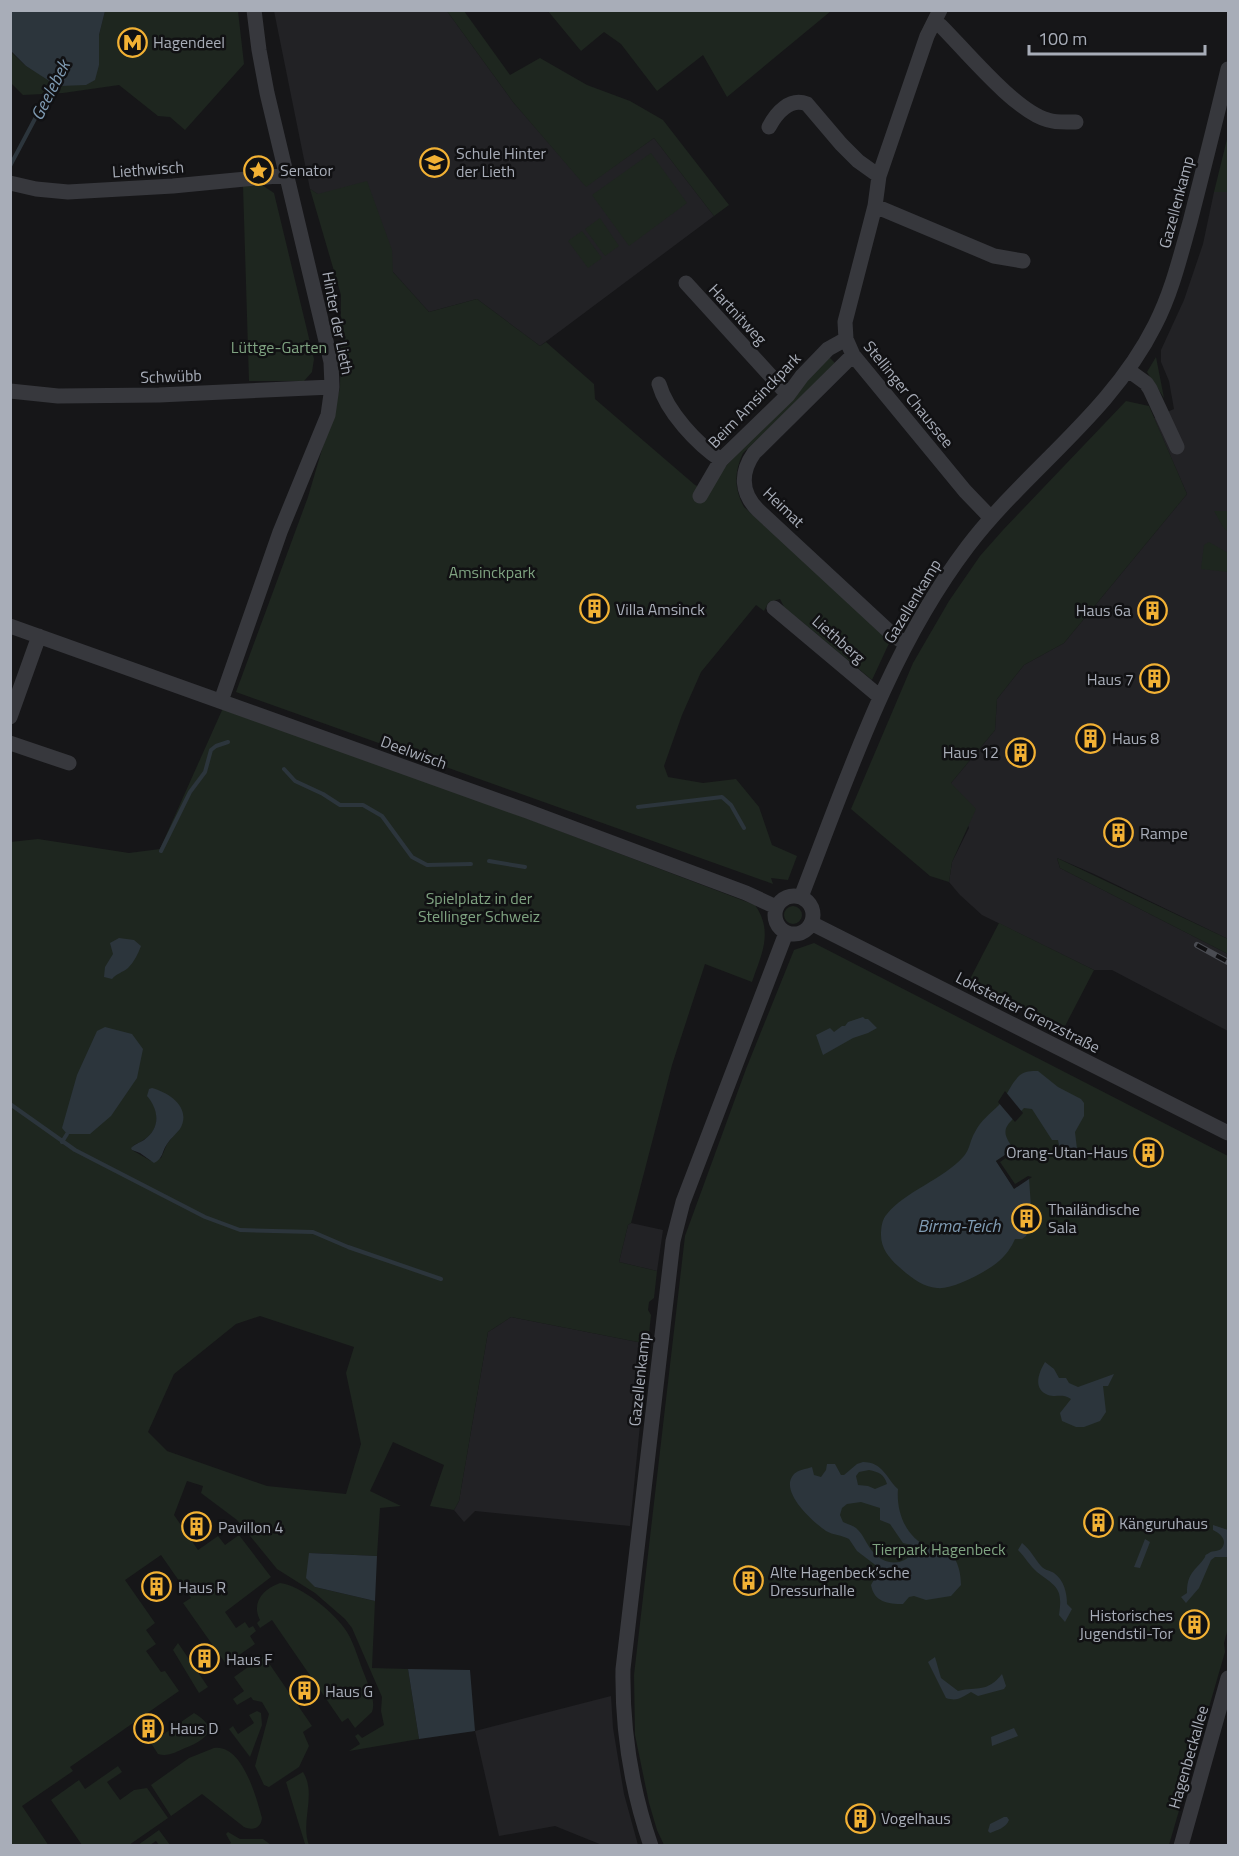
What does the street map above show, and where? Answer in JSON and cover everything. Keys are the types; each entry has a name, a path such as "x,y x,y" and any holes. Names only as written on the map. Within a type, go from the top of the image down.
{"street":[{"name":"Hinter der Lieth","path":"221,702 280,532 326,422 332,387 331,363 263,71 254,10"},
{"name":"Stellinger Chaussee","path":"937,17 941,26 1014,100 1028,111 1050,121 1076,122"},
{"name":"Stellinger Chaussee","path":"937,17 912,76 879,176 875,206 847,311 846,339 853,355 965,492 991,518"},
{"name":"Gazellenkamp","path":"801,897 880,697 906,643 956,564 991,518 1099,406 1128,370 1155,325 1176,273 1228,69"},
{"path":"769,127 778,113 791,103 797,101 807,104 858,161 879,176"},
{"name":"Liethwisch","path":"10,183 68,192 173,186 288,175"},
{"path":"875,206 994,256 1023,261"},
{"name":"Hartnitweg","path":"686,283 788,395"},
{"name":"Beim Amsinckpark","path":"700,496 721,460 788,395 802,376 828,349 846,339"},
{"name":"Heimat","path":"853,355 754,453 745,470 745,488 752,504 758,510 895,637 906,643"},
{"path":"1128,370 1146,383 1150,389 1177,447"},
{"path":"659,384 666,402 698,442 721,460"},
{"name":"Schwübb","path":"10,392 58,396 159,395 332,387"},
{"name":"Liethberg","path":"774,608 880,697"},
{"name":"Deelwisch","path":"10,626 527,811 746,893 776,907"},
{"path":"10,717 39,636"},
{"path":"10,743 69,763"},
{"path":"786,897 801,897 812,908 811,924 800,933 786,933 775,922 776,907 786,897"},
{"name":"Lokstedter Grenzstraße","path":"811,924 1228,1133"},
{"name":"Gazellenkamp","path":"651,1845 640,1815 624,1733 623,1669 671,1251 683,1202 786,933"},
{"name":"Hagenbeckallee","path":"1181,1845 1228,1678"}],"shaded area":[{"name":"Schule Hinter der Lieth","path":"274,11 447,11 513,102 586,186 654,138 714,216 540,346 477,299 429,312 331,203 310,189"},
{"path":"1214,192 1228,192 1228,939 1057,858 1060,868 1228,954 1228,1031 1112,970 1094,970 982,915 949,882 952,862 969,828 951,783 995,730 997,699 1024,665 1064,643 1187,494 1154,418 1174,409 1169,381 1161,362 1161,350 1184,300 1203,244"},
{"path":"631,1223 663,1230 657,1271 619,1262 628,1225"},
{"path":"511,1317 648,1344 630,1526 475,1511 464,1522 454,1510 459,1501 488,1332"},
{"path":"611,1696 613,1728 624,1794 638,1845 602,1845 555,1826 499,1836 475,1731"}],"green space":[{"path":"105,11 238,11 244,64 185,130 170,117 158,116 119,85 63,93 23,95 11,83 10,51 26,66 60,86 99,65 99,35"},
{"path":"447,11 464,11 510,75 540,58 587,85 630,101 663,120 729,205 714,216 654,138 586,187 513,102"},
{"path":"548,11 831,11 727,97 703,55 657,91 621,44 604,32 581,51"},
{"path":"1228,135 1228,192 1214,192"},
{"path":"651,153 687,203 629,246 592,195"},
{"name":"Amsinckpark","path":"367,181 392,250 393,272 429,312 477,299 540,346 546,342 594,384 595,399 695,485 709,491 722,470 829,357 836,364 743,453 737,474 738,493 744,507 891,639 872,680 784,607 780,599 769,602 764,611 756,605 701,672 682,715 664,766 668,777 703,783 736,779 759,807 772,845 797,856 788,880 771,878 773,884 236,692 308,497 340,388 341,295 310,189 318,194"},
{"name":"Lüttge-Garten","path":"262,185 274,193 314,359 312,372 304,381 249,381 243,186"},
{"path":"600,218 619,246 605,256 585,229"},
{"path":"582,231 602,258 588,268 568,241"},
{"path":"1156,357 1164,398 1147,372"},
{"path":"1126,401 1149,406 1187,494 1064,643 1024,665 997,699 995,730 951,783 976,809 952,862 949,882 930,876 851,809 913,663 949,601 980,556 1003,530"},
{"path":"1214,511 1228,511 1228,532 1223,527"},
{"path":"1209,542 1228,553 1228,572 1201,569 1204,545"},
{"name":"Spielplatz in der Stellinger Schweiz","path":"223,708 505,810 755,905 764,925 764,944 752,982 705,964 672,1065 619,1262 657,1271 654,1298 649,1302 648,1310 651,1315 648,1344 511,1317 488,1332 459,1501 454,1510 430,1506 444,1465 393,1442 370,1491 401,1506 380,1508 377,1556 309,1553 315,1587 375,1601 372,1668 408,1669 419,1739 349,1751 360,1744 355,1736 358,1734 362,1738 384,1725 381,1711 382,1697 352,1628 315,1593 277,1569 237,1520 201,1493 203,1486 187,1481 174,1515 198,1550 218,1536 225,1545 239,1535 271,1577 225,1612 236,1628 245,1622 249,1628 253,1626 256,1631 250,1636 255,1644 226,1664 183,1603 191,1598 161,1555 125,1580 155,1623 146,1630 156,1644 146,1651 161,1672 165,1671 179,1691 70,1767 73,1771 22,1806 49,1846 10,1845 10,842 38,839 129,853 160,849","holes":["152,1102 174,1135 161,1158 151,1161 132,1150 134,1145 147,1138 155,1128 157,1116","260,1316 354,1347 346,1373 361,1444 346,1494 267,1486 167,1451 148,1432 174,1374 236,1324"]},
{"path":"1057,858 1228,939 1228,954 1060,868"},
{"path":"793,906 799,909 802,915 799,921 793,924 787,921 784,915 787,909"},
{"path":"999,923 1094,970 1064,1028 970,979"},
{"name":"Tierpark Hagenbeck","path":"814,943 1228,1156 1228,1628 1224,1643 1225,1652 1169,1845 664,1845 657,1830 635,1735 634,1675 685,1236 746,1069 794,950"},
{"path":"280,1583 298,1589 317,1601 335,1617 350,1637 373,1699 372,1712 355,1728 348,1718 342,1722 272,1620 260,1628 257,1623 260,1620 257,1608 260,1597 268,1589"},
{"path":"178,1643 208,1687 199,1693 173,1650"},
{"path":"264,1656 312,1726 303,1732 309,1746 299,1767 269,1787 264,1785 255,1766 269,1714 262,1702 253,1700 251,1697 237,1705 233,1699 244,1691 234,1677"},
{"path":"257,1711 261,1713 262,1725 250,1757 229,1729 233,1726 238,1734 254,1723 249,1715"},
{"path":"194,1713 207,1724 207,1734 204,1738 172,1754 158,1754 151,1743"},
{"path":"214,1748 224,1749 232,1754 246,1773 262,1818 256,1828 244,1827 202,1794 171,1816 151,1785 189,1758"},
{"path":"118,1766 122,1772 107,1782 120,1800 134,1790 147,1788 168,1818 129,1845 82,1845 51,1800 79,1780 85,1789"},
{"path":"303,1772 309,1789 306,1827 309,1845 300,1845 305,1844 286,1782"},
{"path":"159,1830 170,1845 159,1845 156,1841 150,1845 138,1845"},
{"path":"228,1832 240,1839 263,1839 271,1845 228,1845 231,1843 226,1834"}],"water":[{"path":"10,11 105,11 99,35 99,65 95,80 86,85 60,86 26,66 11,51"},
{"path":"119,938 134,940 141,946 136,958 128,968 112,979 104,977 105,967 113,954 110,943"},
{"path":"863,1017 877,1028 823,1055 816,1035 830,1028 834,1032 848,1022"},
{"path":"105,1027 132,1034 143,1049 137,1078 111,1116 90,1134 67,1134 62,1128 77,1075 97,1031"},
{"name":"Birma-Teich","path":"1038,1071 1084,1103 1084,1116 1075,1132 1077,1149 1070,1153 1060,1150 1058,1140 1052,1140 1032,1109 1024,1108 1009,1123 1005,1131 1014,1149 996,1161 1014,1188 1029,1178 1031,1207 1018,1207 1018,1211 1014,1211 1013,1222 1017,1223 1018,1227 1030,1227 1026,1236 1022,1239 1015,1239 999,1261 970,1279 944,1288 921,1283 902,1270 886,1252 881,1235 884,1218 903,1199 956,1164 966,1153 980,1124 999,1105 1017,1078 1024,1073"},
{"path":"152,1088 172,1098 183,1114 180,1129 154,1163 131,1148 150,1135 156,1124 156,1113 147,1096 149,1089"},
{"path":"1045,1362 1054,1369 1059,1378 1066,1378 1069,1383 1078,1387 1114,1374 1108,1386 1103,1386 1106,1412 1100,1421 1084,1427 1076,1427 1062,1421 1060,1413 1071,1399 1048,1395 1040,1389 1038,1380"},
{"path":"870,1463 884,1471 898,1489 901,1515 909,1531 921,1543 931,1548 947,1551 954,1557 961,1585 951,1596 926,1600 914,1596 909,1597 903,1604 882,1601 875,1595 871,1585 878,1567 857,1551 849,1539 820,1527 799,1506 790,1489 790,1481 794,1474 812,1467 814,1475 821,1477 827,1464 835,1464 841,1475 844,1475 857,1464","holes":["869,1470 881,1474 887,1484 875,1489 858,1485 856,1476 859,1472","861,1502 880,1508 880,1520 890,1524 903,1543 911,1545 913,1552 909,1557 899,1562 882,1560 873,1552 856,1528 843,1522 840,1515 842,1508 847,1504"]},
{"path":"1213,1525 1228,1530 1228,1557 1215,1557 1211,1560 1199,1588 1186,1603 1181,1597 1187,1593 1191,1574 1206,1555 1221,1549 1224,1545 1223,1539 1213,1530"},
{"path":"1145,1539 1150,1542 1140,1568 1134,1567"},
{"path":"1022,1543 1042,1567 1054,1573 1063,1583 1067,1604 1072,1609 1065,1622 1059,1615 1060,1599 1057,1589 1034,1570 1018,1550"},
{"path":"309,1553 377,1556 375,1601 315,1587 306,1578"},
{"path":"935,1657 941,1678 958,1691 982,1688 992,1684 1002,1674 1006,1686 1004,1689 978,1696 971,1692 957,1699 946,1698 928,1662"},
{"path":"408,1669 470,1670 475,1731 419,1739"},
{"path":"1014,1728 1018,1736 992,1746 991,1737"},
{"path":"1004,1817 1009,1820 1006,1825 990,1833 988,1831 990,1824"}],"pier":[{"path":"1005,1091 1023,1113 1015,1122 998,1102"},
{"path":"1014,1149 1016,1151 1000,1162 1015,1184 1028,1176 1032,1177 1014,1189 996,1161"}],"waterway":[{"name":"Geelebek","path":"10,166 56,79"},
{"path":"161,851 190,792 205,772 211,750 228,742"},
{"name":"Geelebek","path":"284,769 295,781 340,805 363,805 382,816 412,857 427,865 471,864"},
{"path":"638,807 722,797 731,805 744,828"},
{"path":"489,861 525,867"},
{"path":"10,1104 75,1150 205,1217 240,1230 313,1232 348,1247 441,1279"},
{"path":"62,1142 67,1134"}],"railway":[{"path":"1197,945 1228,962"}],"place":[{"name":"Hagendeel","path":"132,42"},
{"name":"Schule Hinter der Lieth","path":"435,162"},
{"name":"Senator","path":"259,170"},
{"name":"Villa Amsinck","path":"595,609"},
{"name":"Haus 6a","path":"1152,610"},
{"name":"Haus 7","path":"1155,679"},
{"name":"Haus 8","path":"1091,738"},
{"name":"Haus 12","path":"1020,752"},
{"name":"Rampe","path":"1119,833"},
{"name":"Orang-Utan-Haus","path":"1149,1152"},
{"name":"Thailändische Sala","path":"1027,1218"},
{"name":"Känguruhaus","path":"1098,1523"},
{"name":"Pavillon 4","path":"197,1527"},
{"name":"Alte Hagenbeck’sche Dressurhalle","path":"749,1581"},
{"name":"Haus R","path":"157,1587"},
{"name":"Historisches Jugendstil-Tor","path":"1194,1624"},
{"name":"Haus F","path":"205,1659"},
{"name":"Haus G","path":"304,1691"},
{"name":"Haus D","path":"149,1728"},
{"name":"Vogelhaus","path":"860,1818"}]}
